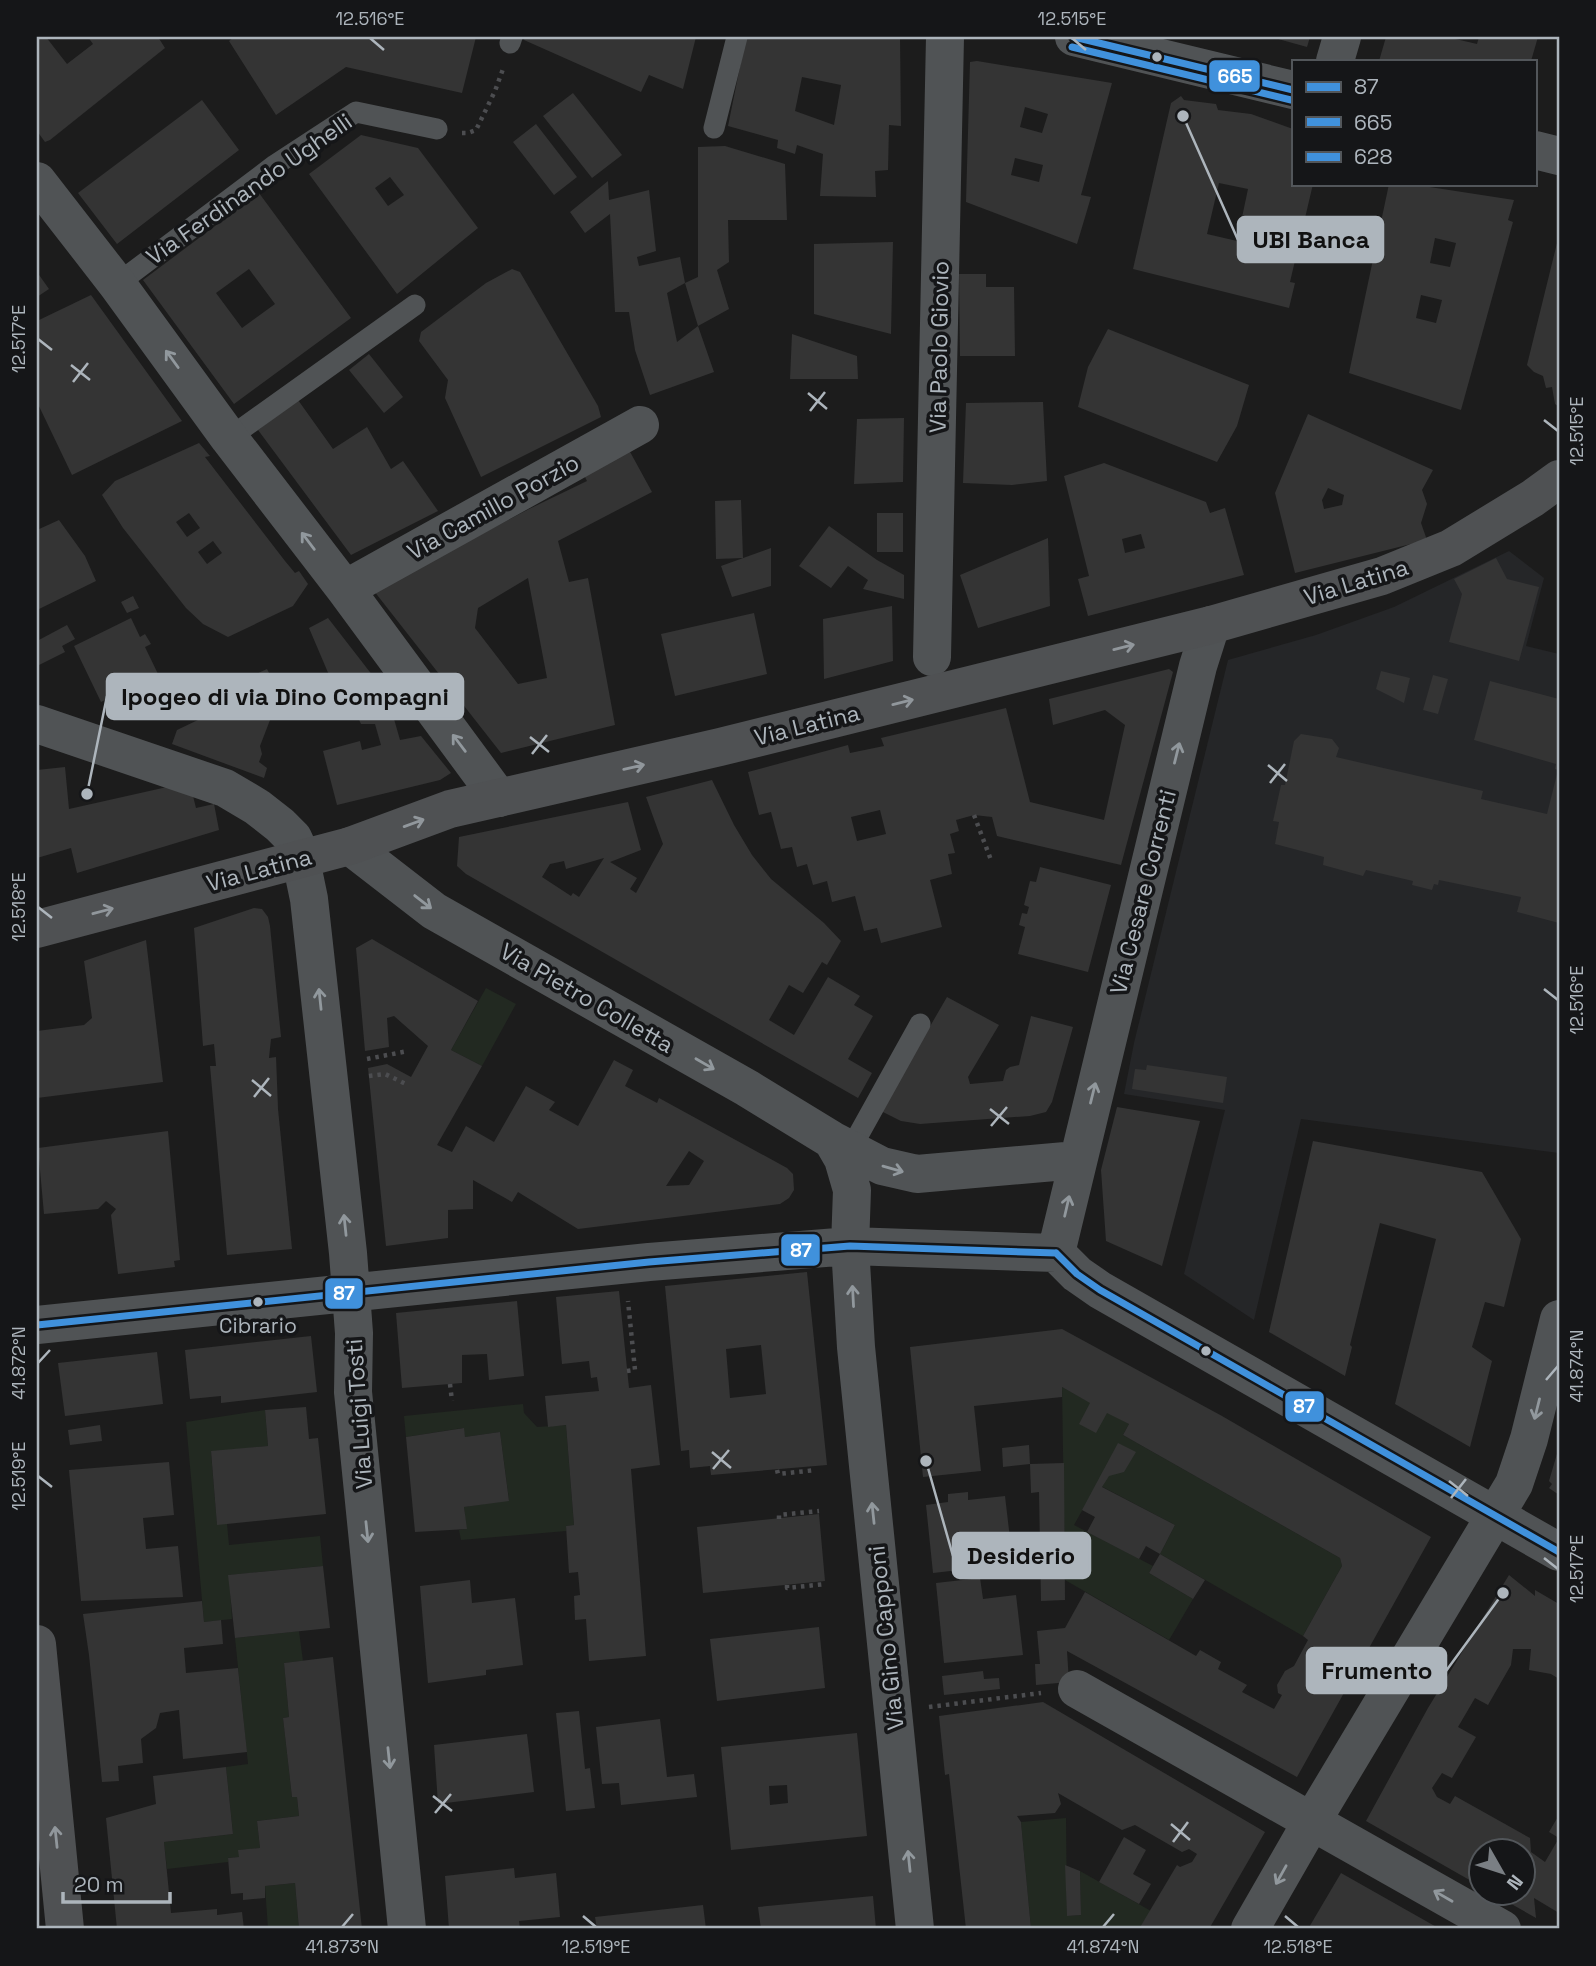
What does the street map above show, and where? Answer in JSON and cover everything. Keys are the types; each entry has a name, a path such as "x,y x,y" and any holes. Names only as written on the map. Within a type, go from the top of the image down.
{"street":[{"name":"Via Paolo Giovio","path":"932,657 945,37"},
{"path":"1074,37 1292,90"},
{"path":"1335,60 1342,37"},
{"path":"1536,150 1559,156"},
{"path":"37,181 117,284 499,798"},
{"name":"Via Camillo Porzio","path":"345,589 640,425"},
{"name":"Via Latina","path":"37,929 350,846 450,809 720,747 1210,625 1382,576 1432,557 1472,537 1559,479"},
{"name":"Via Cesare Correnti","path":"1056,1253 1210,625"},
{"path":"37,724 225,788 280,825 293,838 302,858"},
{"name":"Via Pietro Colletta","path":"350,846 434,911 747,1088 843,1154 893,1170 917,1174 1077,1160"},
{"name":"Via Luigi Tosti","path":"302,858 311,915 354,1333 353,1392 407,1929"},
{"name":"Via Gino Capponi","path":"843,1154 853,1204 850,1246 856,1346 915,1929"},
{"path":"37,1325 649,1262 850,1246 1056,1253 1077,1274 1100,1290 1559,1552"},
{"path":"1250,1929 1514,1484 1522,1465 1559,1319"},
{"path":"37,1644 65,1929"},
{"path":"1077,1689 1502,1929"}],"lane":[{"path":"714,128 737,37"},
{"name":"Via Ferdinando Ughelli","path":"117,284 275,165 356,112 437,129"},
{"path":"229,438 415,305"},
{"path":"843,1154 920,1024"}],"path":[{"path":"437,129 468,134 476,130 504,65"},
{"path":"974,815 992,860"},
{"path":"367,1059 408,1051"},
{"path":"369,1076 386,1074 406,1084"},
{"path":"627,1290 635,1370 627,1371"},
{"path":"450,1384 452,1401"},
{"path":"777,1470 778,1474 816,1470"},
{"path":"779,1518 779,1515 820,1511"},
{"path":"787,1585 787,1588 825,1584"},
{"path":"894,1711 1077,1689"}],"shaded area":[{"path":"1509,551 1544,578 1526,646 1559,654 1559,1153 1301,1119 1254,1320 1184,1274 1225,1110 1124,1094 1134,1043 1228,660 1316,635 1394,607"},
{"path":"486,988 516,1004 482,1066 451,1050"},
{"path":"1062,1387 1129,1424 1123,1435 1340,1558 1342,1566 1303,1636 1160,1554 1175,1525 1097,1484 1074,1525 1153,1566 1149,1573 1193,1599 1169,1640 1065,1580"},
{"path":"523,1404 524,1413 537,1427 566,1425 574,1525 566,1526 566,1531 461,1540 459,1530 466,1529 464,1507 509,1500 500,1432 465,1437 463,1428 406,1437 404,1416"},
{"path":"265,1410 268,1446 211,1452 217,1524 227,1524 229,1545 320,1536 323,1566 229,1575 232,1619 204,1622 186,1422"},
{"path":"299,1631 303,1661 284,1663 289,1717 283,1718 292,1797 297,1797 299,1816 257,1821 260,1848 239,1850 239,1857 228,1858 228,1862 167,1869 164,1842 233,1834 226,1767 248,1764 235,1638"},
{"path":"1066,1818 1067,1916 1081,1915 1080,1871 1151,1911 1139,1929 1031,1929 1021,1822"},
{"path":"295,1883 299,1929 268,1929 265,1886"}],"building":[{"path":"37,37 46,37 67,64 93,44 88,37 158,37 165,48 45,142 37,131"},
{"path":"234,37 476,37 462,93 346,67 276,115 229,41"},
{"path":"525,37 696,37 683,89 649,75 641,92 524,40"},
{"path":"746,37 900,37 901,126 889,125 888,170 875,171 876,197 820,196 823,154 797,145 795,154 777,148 778,140 728,126","holes":["802,77 841,85 834,125 795,111"]},
{"path":"1271,37 1310,37 1307,47"},
{"path":"1386,37 1447,37 1477,44 1479,37 1538,37 1531,60 1379,60"},
{"path":"970,62 1112,83 1081,195 1091,197 1077,244 966,202","holes":["1025,107 1048,114 1042,133 1020,127","1015,158 1043,165 1039,182 1011,175"]},
{"path":"573,93 622,155 592,178 543,116"},
{"path":"1181,96 1184,100 1216,104 1218,110 1251,114 1292,129 1292,186 1313,186 1290,282 1295,283 1289,308 1133,269 1171,103","holes":["1219,183 1248,189 1237,241 1207,234"]},
{"path":"202,100 239,150 117,244 78,193"},
{"path":"536,124 577,177 554,195 513,142"},
{"path":"361,135 418,148 478,228 397,294 309,174","holes":["390,177 404,195 388,206 375,188"]},
{"path":"725,146 785,164 787,220 728,220 729,262 717,270 729,309 698,326 685,283 698,277 698,147"},
{"path":"608,181 609,200 649,190 656,251 637,257 639,266 680,257 685,283 667,293 677,342 698,326 714,372 650,395 635,350 629,312 615,312 610,214 585,233 570,212"},
{"path":"1389,186 1423,186 1514,200 1508,220 1513,222 1461,410 1349,373","holes":["1435,238 1456,243 1450,267 1430,263","1421,295 1442,300 1436,323 1416,318"]},
{"path":"259,193 351,318 234,404 143,280","holes":["249,269 275,304 242,328 216,293"]},
{"path":"1558,239 1559,407 1555,404 1552,387 1546,388 1543,376 1527,365"},
{"path":"893,242 891,334 814,314 814,244"},
{"path":"512,269 520,272 598,406 601,417 481,477 445,398 448,380 419,341 421,332 486,283"},
{"path":"37,272 49,289 37,297"},
{"path":"959,274 986,274 986,287 1014,287 1015,356 960,356"},
{"path":"91,295 182,421 72,475 37,402 37,321"},
{"path":"1108,329 1249,385 1237,426 1217,462 1078,407 1088,367"},
{"path":"792,334 857,356 858,379 790,379"},
{"path":"369,354 403,397 384,413 349,370"},
{"path":"298,400 333,449 367,427 391,469 403,461 438,511 351,555 258,430"},
{"path":"1043,402 1047,481 1012,485 963,483 966,403"},
{"path":"1308,414 1433,470 1422,490 1427,504 1421,523 1427,540 1295,573 1275,493","holes":["1328,488 1344,495 1342,505 1324,509 1322,500"]},
{"path":"904,418 903,482 854,484 857,419"},
{"path":"199,443 210,456 205,457 285,561 295,573 299,571 308,584 293,606 228,637 203,624 186,608 123,528 102,495 115,481","holes":["189,513 200,528 187,537 176,522","213,541 222,553 207,564 198,552"]},
{"path":"629,450 652,492 558,541 569,582 588,578 615,725 501,753 374,591 587,481 583,473","holes":["528,578 547,678 518,684 475,628 478,608"]},
{"path":"1104,463 1206,502 1210,513 1225,508 1244,575 1088,616 1078,579 1089,576 1064,476","holes":["1141,534 1145,548 1125,553 1122,539"]},
{"path":"741,500 743,558 716,559 715,501"},
{"path":"877,513 903,513 903,552 877,552"},
{"path":"59,520 85,556 96,581 37,610 37,530"},
{"path":"829,526 877,560 904,575 904,599 863,589 868,580 848,566 831,588 799,566"},
{"path":"1048,538 1050,606 978,628 960,575"},
{"path":"771,548 771,586 732,597 721,566"},
{"path":"1496,558 1507,579 1539,587 1519,661 1449,642 1462,594 1454,579"},
{"path":"133,596 139,608 127,613 121,602"},
{"path":"892,606 893,661 824,679 823,619"},
{"path":"754,613 767,674 675,696 661,634"},
{"path":"131,618 140,637 145,634 151,644 145,647 158,674 101,702 74,646"},
{"path":"328,618 404,716 394,719 400,740 421,736 451,773 440,780 337,805 323,751 360,741 362,750 381,745 375,724 361,724 343,686 335,689 309,628"},
{"path":"67,625 75,639 62,646 65,652 37,666 37,641"},
{"path":"267,669 280,694 260,746 262,754 259,762 267,768 264,778 172,744 177,730 200,719 196,713 199,701"},
{"path":"1169,669 1173,672 1121,865 997,836 992,817 974,815 956,820 959,831 950,834 955,853 948,854 952,874 930,880 942,927 881,943 877,928 864,931 855,896 832,902 827,881 813,885 807,864 797,867 792,847 781,849 771,812 759,815 748,772 848,745 850,753 884,746 881,738 1006,708 1030,802 1104,820 1125,725 1105,710 1053,725 1049,699","holes":["880,810 886,834 857,841 851,817"]},
{"path":"1381,671 1410,678 1404,703 1376,689"},
{"path":"1433,675 1448,679 1438,714 1423,710"},
{"path":"1490,681 1559,699 1559,923 1517,912 1521,897 1439,880 1432,890 1412,885 1413,881 1366,870 1363,876 1323,865 1324,857 1275,844 1279,822 1273,821 1281,785 1285,785 1294,741 1301,734 1332,739 1339,748 1336,757 1483,791 1481,799 1547,814 1558,770 1555,769 1556,764 1474,740"},
{"path":"65,767 69,809 176,785 192,792 196,808 214,804 219,830 77,873 71,848 37,858 37,770"},
{"path":"712,780 734,825 752,855 771,879 824,923 841,941 827,965 822,962 803,993 789,985 769,1020 794,1035 828,977 860,996 854,1005 873,1016 848,1059 872,1073 858,1098 466,874 457,866 459,837 628,802 641,850 610,862 637,878 630,889 636,893 663,844 646,797","holes":["604,858 579,897 573,893 571,896 542,877 550,864 564,861 566,869"]},
{"path":"1040,867 1111,885 1088,972 1018,954 1025,927 1019,925 1022,913 1027,914 1029,907 1024,905 1030,881 1036,882"},
{"path":"254,908 262,909 270,926 281,1037 271,1039 269,1058 276,1057 278,1109 292,1249 227,1255 210,1066 216,1066 214,1044 203,1046 194,928"},
{"path":"372,939 478,1001 451,1050 482,1066 437,1145 452,1152 466,1126 494,1142 526,1086 555,1102 549,1110 578,1126 614,1060 633,1070 625,1086 657,1103 659,1098 787,1168 793,1174 794,1190 789,1198 780,1204 578,1229 518,1192 512,1202 473,1180 473,1209 448,1210 448,1238 386,1246 368,1068 387,1064 411,1077 428,1046 394,1016 387,1018 389,1047 365,1051 356,948","holes":["689,1151 704,1161 689,1185 666,1186"]},
{"path":"146,940 163,1082 37,1098 37,1031 84,1025 92,1018 84,961"},
{"path":"947,997 999,1025 968,1077 970,1084 1003,1081 1006,1070 1019,1065 1031,1016 1073,1027 1052,1102 1046,1112 1030,1116 920,1124 901,1121 881,1111"},
{"path":"1147,1065 1227,1077 1223,1103 1132,1089 1135,1069 1146,1070"},
{"path":"1117,1107 1200,1121 1162,1266 1106,1241 1101,1170"},
{"path":"168,1131 180,1260 174,1261 175,1267 118,1274 111,1215 116,1209 106,1201 98,1209 44,1214 38,1148"},
{"path":"1313,1141 1482,1172 1521,1239 1504,1307 1485,1302 1472,1347 1492,1361 1470,1447 1395,1404 1436,1239 1380,1223 1345,1376 1269,1332"},
{"path":"807,1272 827,1465 711,1475 710,1466 690,1468 689,1450 681,1451 665,1286","holes":["761,1345 766,1394 730,1398 726,1349"]},
{"path":"619,1291 629,1388 651,1385 660,1465 631,1469 646,1656 589,1661 586,1619 575,1620 574,1596 580,1595 578,1572 569,1573 566,1526 574,1525 566,1425 548,1427 545,1396 599,1391 597,1377 591,1378 589,1361 562,1364 556,1297"},
{"path":"517,1301 524,1376 489,1380 487,1354 462,1355 462,1383 402,1388 396,1313"},
{"path":"1062,1329 1222,1416 1431,1537 1297,1777 1067,1651 1069,1682 1036,1685 1035,1664 1040,1664 1037,1631 1065,1628 1085,1592 1196,1656 1200,1650 1221,1662 1218,1669 1247,1685 1242,1692 1274,1709 1282,1695 1278,1693 1277,1685 1285,1671 1294,1666 1308,1640 1303,1636 1342,1566 1340,1558 1123,1435 1129,1424 1107,1413 1096,1433 1079,1424 1090,1403 1062,1387 1062,1397 974,1406 981,1471 923,1477 910,1347"},
{"path":"311,1336 317,1392 221,1403 221,1396 190,1399 185,1350"},
{"path":"157,1352 163,1404 65,1416 58,1363"},
{"path":"306,1407 309,1439 318,1438 326,1514 217,1525 211,1451 268,1446 265,1410"},
{"path":"100,1425 102,1441 70,1445 68,1430"},
{"path":"464,1428 465,1437 500,1432 509,1501 464,1507 467,1529 415,1532 406,1437"},
{"path":"1118,1443 1136,1452 1124,1472 1109,1476 1102,1487 1175,1525 1160,1554 1146,1546 1139,1559 1087,1532 1095,1517 1082,1510"},
{"path":"1029,1445 1030,1464 1003,1467 1002,1448"},
{"path":"1559,1447 1559,1495 1549,1488 1552,1484 1549,1481"},
{"path":"169,1462 174,1515 143,1518 146,1549 178,1546 183,1597 81,1601 69,1470"},
{"path":"1064,1463 1065,1600 1041,1601 1039,1492 1031,1493 1030,1464"},
{"path":"968,1492 968,1500 1005,1496 1011,1547 958,1553 959,1570 933,1573 926,1505 948,1502 948,1494"},
{"path":"819,1514 825,1581 703,1593 697,1527"},
{"path":"1160,1554 1205,1580 1193,1599 1149,1573"},
{"path":"323,1566 330,1628 235,1638 228,1575"},
{"path":"1509,1575 1535,1596 1535,1590 1559,1604 1559,1679 1551,1674 1529,1670 1531,1649 1513,1649 1511,1665 1488,1705 1475,1698 1458,1727 1476,1737 1452,1778 1442,1773 1432,1788 1437,1797 1450,1804 1455,1796 1526,1836 1466,1836 1466,1878 1366,1821 1428,1708"},
{"path":"980,1578 983,1599 1016,1595 1023,1655 944,1663 936,1583"},
{"path":"470,1580 472,1603 515,1598 523,1665 486,1670 486,1675 428,1683 420,1586"},
{"path":"202,1601 204,1622 221,1620 223,1644 184,1648 186,1673 238,1668 247,1752 183,1759 179,1710 160,1713 156,1728 141,1739 143,1763 118,1766 119,1781 102,1782 83,1614"},
{"path":"819,1627 825,1688 717,1701 710,1639"},
{"path":"333,1657 362,1929 299,1929 295,1883 265,1886 265,1898 243,1900 243,1893 231,1894 228,1858 239,1857 238,1850 260,1848 257,1821 299,1816 297,1797 292,1797 283,1718 289,1717 284,1663"},
{"path":"983,1671 984,1679 999,1678 1000,1689 944,1695 942,1676"},
{"path":"1043,1702 1265,1832 1209,1929 1139,1929 1177,1865 1180,1867 1192,1862 1197,1854 1189,1849 1182,1852 1135,1825 1122,1830 1058,1793 1061,1804 1055,1813 1017,1816 1021,1822 1031,1929 966,1929 949,1774 945,1775 939,1716"},
{"path":"579,1711 585,1769 590,1768 595,1808 566,1811 556,1713"},
{"path":"660,1719 667,1777 694,1774 697,1797 621,1805 619,1783 602,1784 596,1727"},
{"path":"857,1733 867,1836 731,1850 721,1747","holes":["787,1785 788,1803 770,1805 769,1786"]},
{"path":"527,1734 534,1792 438,1804 434,1745"},
{"path":"226,1767 233,1834 164,1842 171,1913 217,1909 217,1915 242,1912 244,1929 117,1929 106,1818 156,1804 153,1776"},
{"path":"1559,1815 1559,1838 1549,1832"},
{"path":"1124,1837 1146,1850 1133,1874 1151,1884 1139,1904 1099,1882"},
{"path":"1559,1838 1559,1913 1536,1899 1536,1856 1545,1862"},
{"path":"1065,1865 1080,1871 1081,1915 1067,1916"},
{"path":"514,1868 515,1878 556,1873 560,1917 519,1921 520,1929 449,1929 445,1876"},
{"path":"1341,1873 1440,1929 1308,1929"},
{"path":"873,1896 876,1929 761,1929 758,1907"},
{"path":"703,1905 706,1929 597,1929 595,1917"},
{"path":"1515,1906 1535,1906 1536,1918"}],"transit line":[{"name":"665","path":"1074,37 1292,90"},
{"name":"628","path":"1072,47 1291,100"},
{"name":"87","path":"37,1325 649,1262 850,1246 1056,1253"},
{"name":"87","path":"1056,1253 1077,1274 1100,1290 1559,1552"}],"place":[{"name":"UBI Banca","path":"1183,116"},
{"name":"Ipogeo di via Dino Compagni","path":"87,794"},
{"name":"Cibrario","path":"258,1302"},
{"name":"Desiderio","path":"926,1461"},
{"name":"Frumento","path":"1503,1593"}]}
